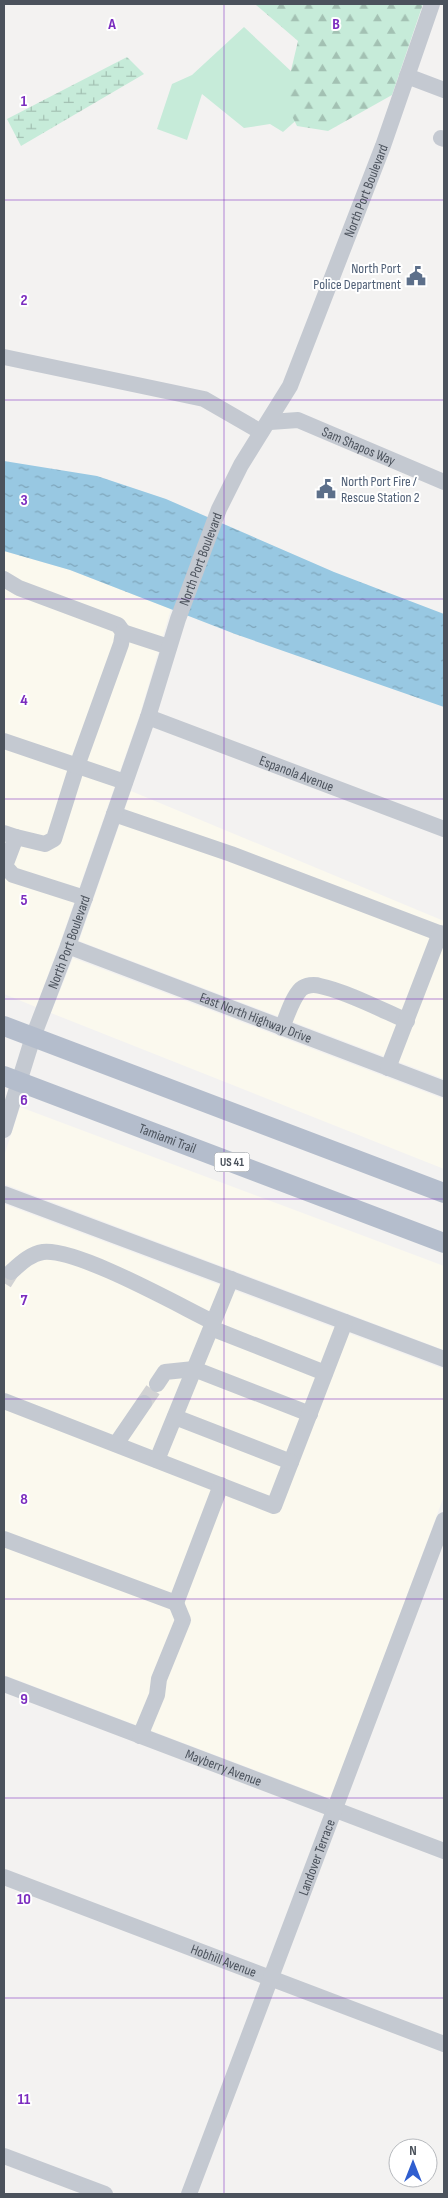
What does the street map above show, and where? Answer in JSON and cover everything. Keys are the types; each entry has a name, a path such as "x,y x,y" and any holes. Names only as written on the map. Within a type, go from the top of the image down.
{"main road":[{"path":"4,1026 444,1193"},
{"name":"Tamiami Trail","path":"12,1079 444,1243"}],"street":[{"name":"North Port Boulevard","path":"4,1130 12,1079 33,1037 68,946 148,717 178,619 219,509 241,466 290,386 383,146 432,4"},
{"path":"407,76 444,90"},
{"path":"4,357 204,399 266,426"},
{"name":"Sam Shapos Way","path":"266,426 298,420 444,482"},
{"path":"4,579 19,588 118,625 123,632 169,647"},
{"path":"85,898 12,875 5,866 10,835 45,844 54,839 77,766 121,644 123,632"},
{"name":"Espanola Avenue","path":"148,717 444,829"},
{"path":"4,742 125,782"},
{"path":"114,814 231,854 442,934 388,1068"},
{"name":"East North Highway Drive","path":"68,946 444,1089"},
{"path":"282,1028 295,998 301,989 310,985 338,992 407,1020"},
{"path":"4,1194 444,1359"},
{"path":"11,1272 33,1255 43,1252 61,1253 109,1271 212,1325 325,1373"},
{"path":"157,1460 231,1279"},
{"path":"4,1401 274,1506 345,1322"},
{"path":"157,1384 165,1372 194,1369 310,1414"},
{"path":"116,1444 144,1403"},
{"path":"175,1417 291,1462"},
{"path":"140,1736 157,1695 159,1679 183,1620 176,1603 221,1485"},
{"name":"Landover Terrace","path":"189,2194 444,1520"},
{"path":"4,1539 176,1603"},
{"name":"Mayberry Avenue","path":"4,1684 444,1851"},
{"name":"Hobhill Avenue","path":"4,1876 444,2044"},
{"path":"4,2156 105,2194"}],"shaded area":[{"path":"4,551 70,570 171,609 140,714 36,1007 4,994"},
{"path":"131,791 444,921 444,1079 79,941"},
{"path":"73,958 444,1099 444,1169 51,1013"},
{"path":"20,1107 444,1266 444,1350 4,1184 4,1156"},
{"path":"4,1204 444,1369 444,1496 331,1799 4,1675"}],"green space":[{"path":"255,4 423,4 392,95 328,131 297,126 284,100 298,41"},
{"path":"244,27 308,87 301,116 283,132 270,124 244,128 202,94 187,140 157,129 172,84 192,75"},
{"path":"127,57 144,74 21,146 7,119"}],"water":[{"path":"4,461 97,476 166,499 334,572 444,614 444,707 235,634 70,570 4,551"}],"tunnel":[{"path":"4,1283 11,1272"},
{"path":"144,1403 157,1384"}],"place":[{"name":"North Port Police Department","path":"416,276"},
{"name":"North Port Fire / Rescue Station 2","path":"326,489"}]}
